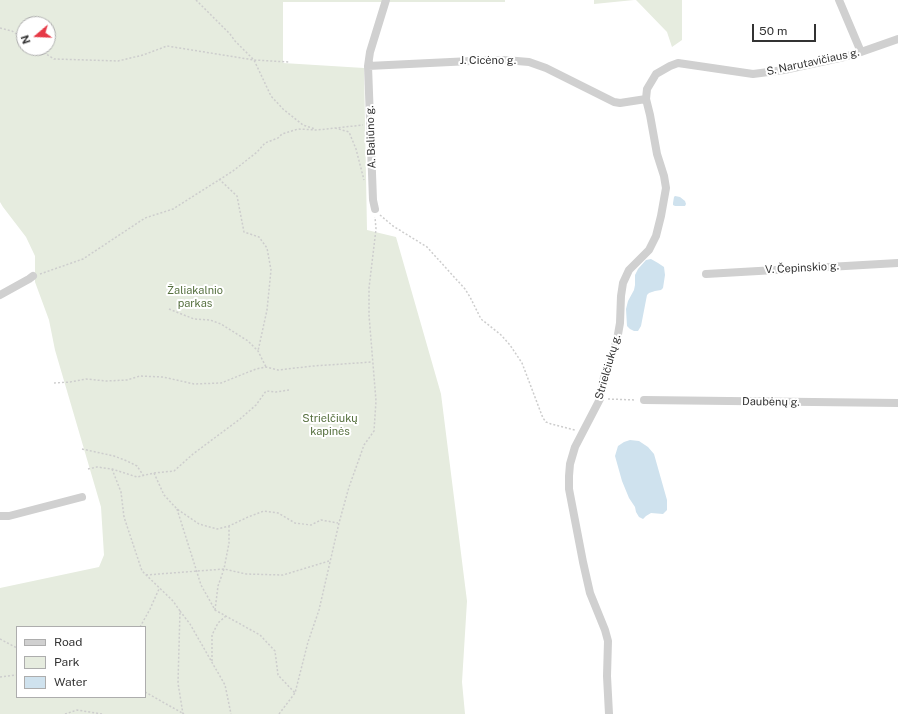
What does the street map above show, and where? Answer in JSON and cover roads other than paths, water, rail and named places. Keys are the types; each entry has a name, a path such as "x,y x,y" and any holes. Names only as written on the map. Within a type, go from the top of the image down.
{"street":[{"name":"A. Baliūno g.","path":"375,209 373,200 368,66 370,52 386,0"},
{"path":"839,0 861,52"},
{"name":"S. Narutavičiaus g.","path":"646,99 647,89 656,74 670,66 678,64 753,74 784,70 844,57 898,39"},
{"name":"J. Cicėno g.","path":"368,66 504,60 529,62 546,68 614,102 620,103 646,99"},
{"name":"Strielčiukų g.","path":"609,714 607,676 608,641 590,593 575,526 569,489 569,476 570,464 575,447 600,398 604,377 617,340 620,323 623,283 629,270 649,250 656,236 661,216 666,188 657,154 646,99"},
{"name":"V. Čepinskio g.","path":"706,274 898,263"},
{"path":"0,295 33,276"},
{"name":"Daubėnų g.","path":"644,400 898,403"},
{"path":"0,516 9,516 82,497"}],"water":[{"path":"675,196 680,197 685,201 685,206 673,205"},
{"path":"651,259 664,267 665,275 663,288 647,295 641,326 638,331 634,331 627,326 626,309 628,301 634,290 635,275 638,269 646,260"},
{"path":"630,440 639,441 648,447 654,454 667,500 667,510 663,514 651,513 643,519 639,517 629,498 622,481 615,456 618,446"}],"park label":[{"name":"Žaliakalnio parkas","path":"195,297"},
{"name":"Strielčiukų kapinės","path":"330,425"}]}
